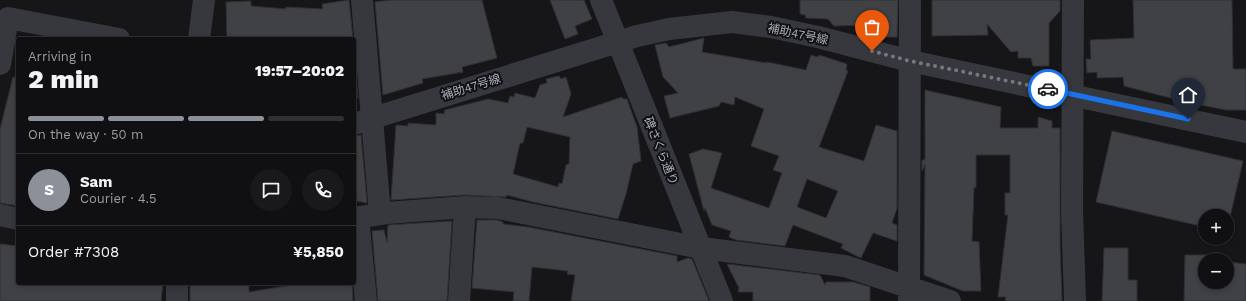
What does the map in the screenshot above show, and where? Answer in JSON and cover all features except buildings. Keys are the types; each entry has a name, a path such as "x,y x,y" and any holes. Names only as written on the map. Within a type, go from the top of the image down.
{"street":[{"path":"199,37 204,0"},
{"path":"362,0 362,121 380,214"},
{"name":"碑さくら通り","path":"601,0 722,301"},
{"path":"909,294 910,0"},
{"path":"1073,0 1072,211 1075,301"},
{"path":"0,64 8,18 96,37"},
{"name":"補助47号線","path":"362,121 617,41 669,29 732,22 771,27 818,37 910,61 1073,94 1246,132"},
{"path":"458,301 465,207"},
{"path":"366,301 356,218 380,214 465,207 498,208 701,248 844,266 909,294 950,301"},
{"path":"0,215 16,219"},
{"path":"177,285 177,301"}],"way so far":[{"path":"872,51 910,61 1048,89"}],"route":[{"path":"1048,89 1188,119"}]}
